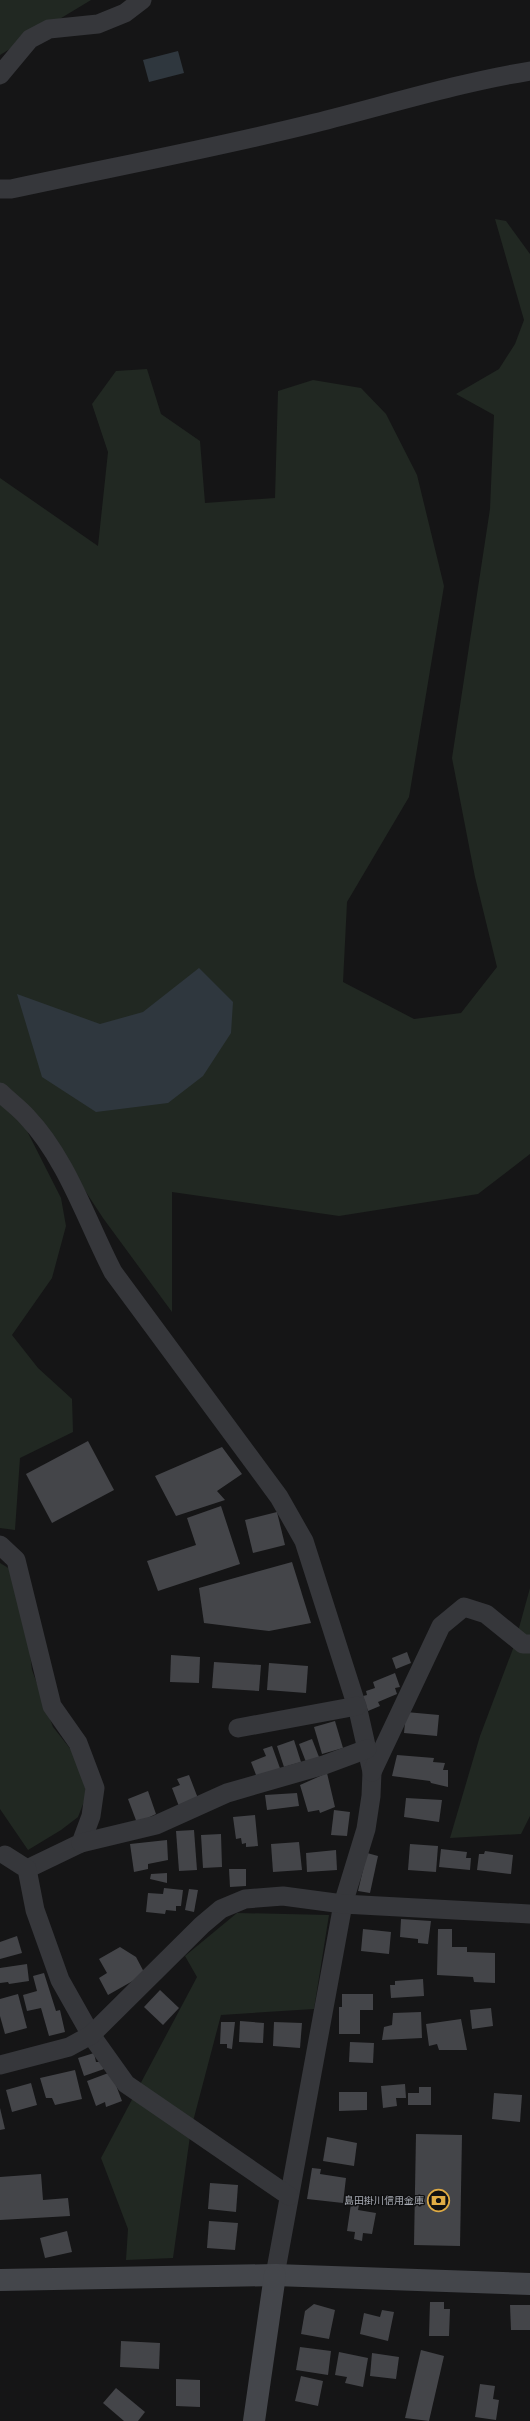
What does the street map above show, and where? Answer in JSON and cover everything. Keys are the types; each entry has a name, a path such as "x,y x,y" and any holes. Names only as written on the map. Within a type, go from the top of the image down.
{"street":[{"path":"0,75 30,40 50,29 98,24 125,13 142,0"},
{"path":"0,190 11,189 316,123 434,91 530,71"},
{"path":"0,1092 28,1118 43,1138 82,1204 97,1240 113,1272 283,1503 304,1541 357,1706 372,1772 372,1796 366,1829 343,1904 289,2196 275,2275 254,2421"},
{"path":"0,1545 16,1560 52,1706 78,1743 95,1788 91,1816 81,1843"},
{"path":"372,1772 441,1626 464,1607 486,1614 523,1644 530,1644"},
{"path":"238,1728 357,1706"},
{"path":"27,1869 81,1843 156,1825 227,1793 324,1765 367,1749"},
{"path":"6,1856 27,1869 35,1910 60,1980 91,2035 126,2084 289,2196"},
{"path":"0,2065 69,2047 91,2035 221,1909 245,1899 283,1896 343,1904 530,1914"},
{"path":"0,2280 275,2275 530,2284"}],"shaded area":[{"path":"0,0 91,0 0,55"},
{"path":"178,51 184,73 149,82 143,60"},
{"path":"495,219 506,221 530,254 530,1154 478,1194 339,1216 172,1192 172,1312 103,1218 38,1119 25,1127 61,1198 66,1226 52,1278 12,1335 38,1368 72,1399 73,1432 20,1458 15,1530 0,1528 0,478 98,546 108,452 92,404 116,371 147,369 161,414 200,441 205,503 275,498 278,391 313,380 361,388 386,414 417,475 444,586 409,797 347,902 343,982 414,1019 461,1013 497,967 475,877 452,758 490,509 494,415 456,394 499,369 515,344 524,320"},
{"path":"199,968 233,1002 231,1033 203,1076 168,1103 96,1112 42,1077 17,994 100,1024 143,1012"},
{"path":"0,1563 10,1569 27,1628 32,1670 53,1727 76,1756 87,1794 78,1817 61,1830 28,1850 0,1809"},
{"path":"530,1588 530,1816 521,1834 450,1838 480,1736 514,1646"},
{"path":"237,1913 329,1915 314,2009 221,2015 191,2129 173,2258 126,2260 128,2229 101,2158 197,1977 185,1956"}],"building":[{"path":"88,1441 114,1490 52,1523 26,1474"},
{"path":"222,1447 242,1474 217,1491 225,1500 176,1516 155,1476"},
{"path":"221,1506 240,1564 158,1591 147,1561 196,1545 187,1518"},
{"path":"277,1512 285,1545 253,1553 245,1520"},
{"path":"292,1562 311,1623 269,1631 204,1623 199,1588"},
{"path":"407,1652 411,1663 396,1669 392,1658"},
{"path":"171,1655 200,1657 199,1683 170,1682"},
{"path":"214,1662 261,1665 259,1691 212,1688"},
{"path":"269,1663 308,1666 306,1693 267,1690"},
{"path":"395,1673 400,1687 395,1688 397,1694 378,1702 380,1706 368,1711 363,1696 367,1695 366,1691 375,1688 373,1682"},
{"path":"406,1712 439,1715 437,1736 404,1733"},
{"path":"335,1721 343,1748 322,1754 314,1727"},
{"path":"312,1739 319,1757 306,1762 299,1744"},
{"path":"294,1740 301,1762 284,1767 277,1746"},
{"path":"272,1746 281,1771 258,1780 251,1762 266,1756 263,1749"},
{"path":"397,1755 434,1758 433,1762 445,1763 443,1770 448,1770 448,1787 431,1783 430,1781 392,1776"},
{"path":"327,1773 335,1807 320,1813 319,1810 308,1812 300,1785"},
{"path":"189,1775 199,1801 180,1809 172,1788 180,1785 177,1779"},
{"path":"148,1791 156,1814 137,1823 128,1799"},
{"path":"297,1793 299,1806 267,1810 265,1795"},
{"path":"406,1798 442,1800 439,1822 404,1817"},
{"path":"334,1810 350,1812 347,1836 331,1835"},
{"path":"255,1815 258,1846 246,1847 246,1843 242,1844 241,1838 236,1839 233,1817"},
{"path":"194,1830 197,1870 179,1871 176,1831"},
{"path":"221,1834 222,1867 203,1868 201,1835"},
{"path":"167,1840 168,1860 148,1864 148,1869 134,1872 130,1844"},
{"path":"299,1842 302,1870 273,1872 271,1844"},
{"path":"410,1844 438,1846 436,1872 408,1870"},
{"path":"441,1849 467,1852 466,1858 471,1858 470,1870 439,1867"},
{"path":"336,1850 337,1870 307,1872 306,1853"},
{"path":"485,1851 513,1855 511,1874 477,1870 479,1854 484,1854"},
{"path":"367,1853 378,1856 370,1893 358,1891"},
{"path":"229,1869 246,1869 246,1886 230,1887"},
{"path":"167,1873 167,1883 150,1879 151,1874"},
{"path":"164,1888 183,1890 181,1906 176,1906 176,1911 166,1910 165,1914 146,1912 148,1893 163,1894"},
{"path":"189,1889 198,1890 194,1912 185,1910"},
{"path":"401,1919 431,1921 428,1944 418,1943 418,1939 400,1937"},
{"path":"363,1929 391,1932 389,1954 361,1951"},
{"path":"438,1929 452,1929 452,1947 467,1947 467,1952 495,1953 495,1983 474,1982 473,1977 437,1975"},
{"path":"17,1936 22,1953 0,1959 0,1942"},
{"path":"120,1947 136,1957 145,1974 108,1995 99,1978 107,1973 99,1959"},
{"path":"27,1964 29,1981 9,1984 8,1982 0,1983 0,1968"},
{"path":"44,1973 56,2011 60,2010 65,2032 49,2036 41,2008 27,2011 23,1995 37,1991 33,1976"},
{"path":"423,1979 424,1996 391,1998 390,1985 395,1985 395,1981"},
{"path":"160,1990 179,2008 163,2025 144,2007"},
{"path":"18,1994 27,2028 5,2034 0,2016 0,1999"},
{"path":"342,1994 373,1994 373,2010 360,2010 360,2034 339,2034 339,2007 342,2007"},
{"path":"491,2008 493,2026 472,2029 470,2010"},
{"path":"421,2012 422,2038 382,2040 384,2027 392,2025 393,2013"},
{"path":"461,2019 467,2050 439,2050 437,2044 429,2046 426,2024"},
{"path":"240,2021 264,2023 263,2043 239,2042"},
{"path":"221,2022 235,2022 232,2049 227,2048 227,2044 220,2044"},
{"path":"274,2022 302,2023 300,2048 273,2046"},
{"path":"350,2042 374,2043 373,2063 349,2062"},
{"path":"94,2053 96,2062 101,2062 104,2069 84,2076 78,2058"},
{"path":"75,2070 82,2099 55,2105 52,2098 46,2098 40,2078"},
{"path":"111,2072 122,2101 106,2107 105,2102 96,2106 87,2081"},
{"path":"31,2083 37,2105 12,2112 6,2090"},
{"path":"405,2084 406,2098 396,2098 397,2106 383,2108 381,2086"},
{"path":"419,2087 431,2087 431,2105 408,2105 408,2093 419,2093"},
{"path":"339,2092 367,2092 367,2110 339,2111"},
{"path":"494,2093 522,2095 520,2122 492,2119"},
{"path":"0,2108 5,2129 0,2130"},
{"path":"416,2134 462,2135 460,2246 414,2245"},
{"path":"327,2137 357,2143 354,2166 323,2161"},
{"path":"312,2168 321,2169 320,2174 346,2178 343,2203 307,2199"},
{"path":"41,2174 43,2200 68,2198 70,2216 0,2220 0,2177"},
{"path":"210,2183 238,2185 236,2212 208,2209"},
{"path":"351,2204 359,2205 358,2210 376,2213 372,2234 363,2233 362,2241 354,2239 355,2232 347,2231"},
{"path":"209,2221 238,2223 235,2250 207,2248"},
{"path":"67,2231 72,2252 45,2258 40,2238"},
{"path":"430,2302 444,2302 444,2309 450,2309 449,2336 429,2336"},
{"path":"314,2304 335,2310 329,2339 301,2334 305,2311"},
{"path":"510,2305 530,2305 530,2330 511,2330"},
{"path":"382,2310 394,2312 388,2341 360,2334 364,2313 380,2317"},
{"path":"121,2341 160,2343 159,2369 120,2367"},
{"path":"300,2347 331,2351 328,2375 296,2370"},
{"path":"421,2350 444,2356 429,2421 405,2418"},
{"path":"339,2352 368,2358 363,2387 345,2383 347,2377 335,2375"},
{"path":"372,2353 399,2357 396,2379 370,2376"},
{"path":"301,2376 323,2381 318,2406 295,2401"},
{"path":"176,2379 200,2380 200,2407 176,2406"},
{"path":"480,2384 495,2386 493,2399 499,2400 496,2420 475,2417"},
{"path":"116,2388 145,2412 138,2421 124,2421 103,2403"}],"place":[{"name":"島田掛川信用金庫","path":"439,2200"}]}
